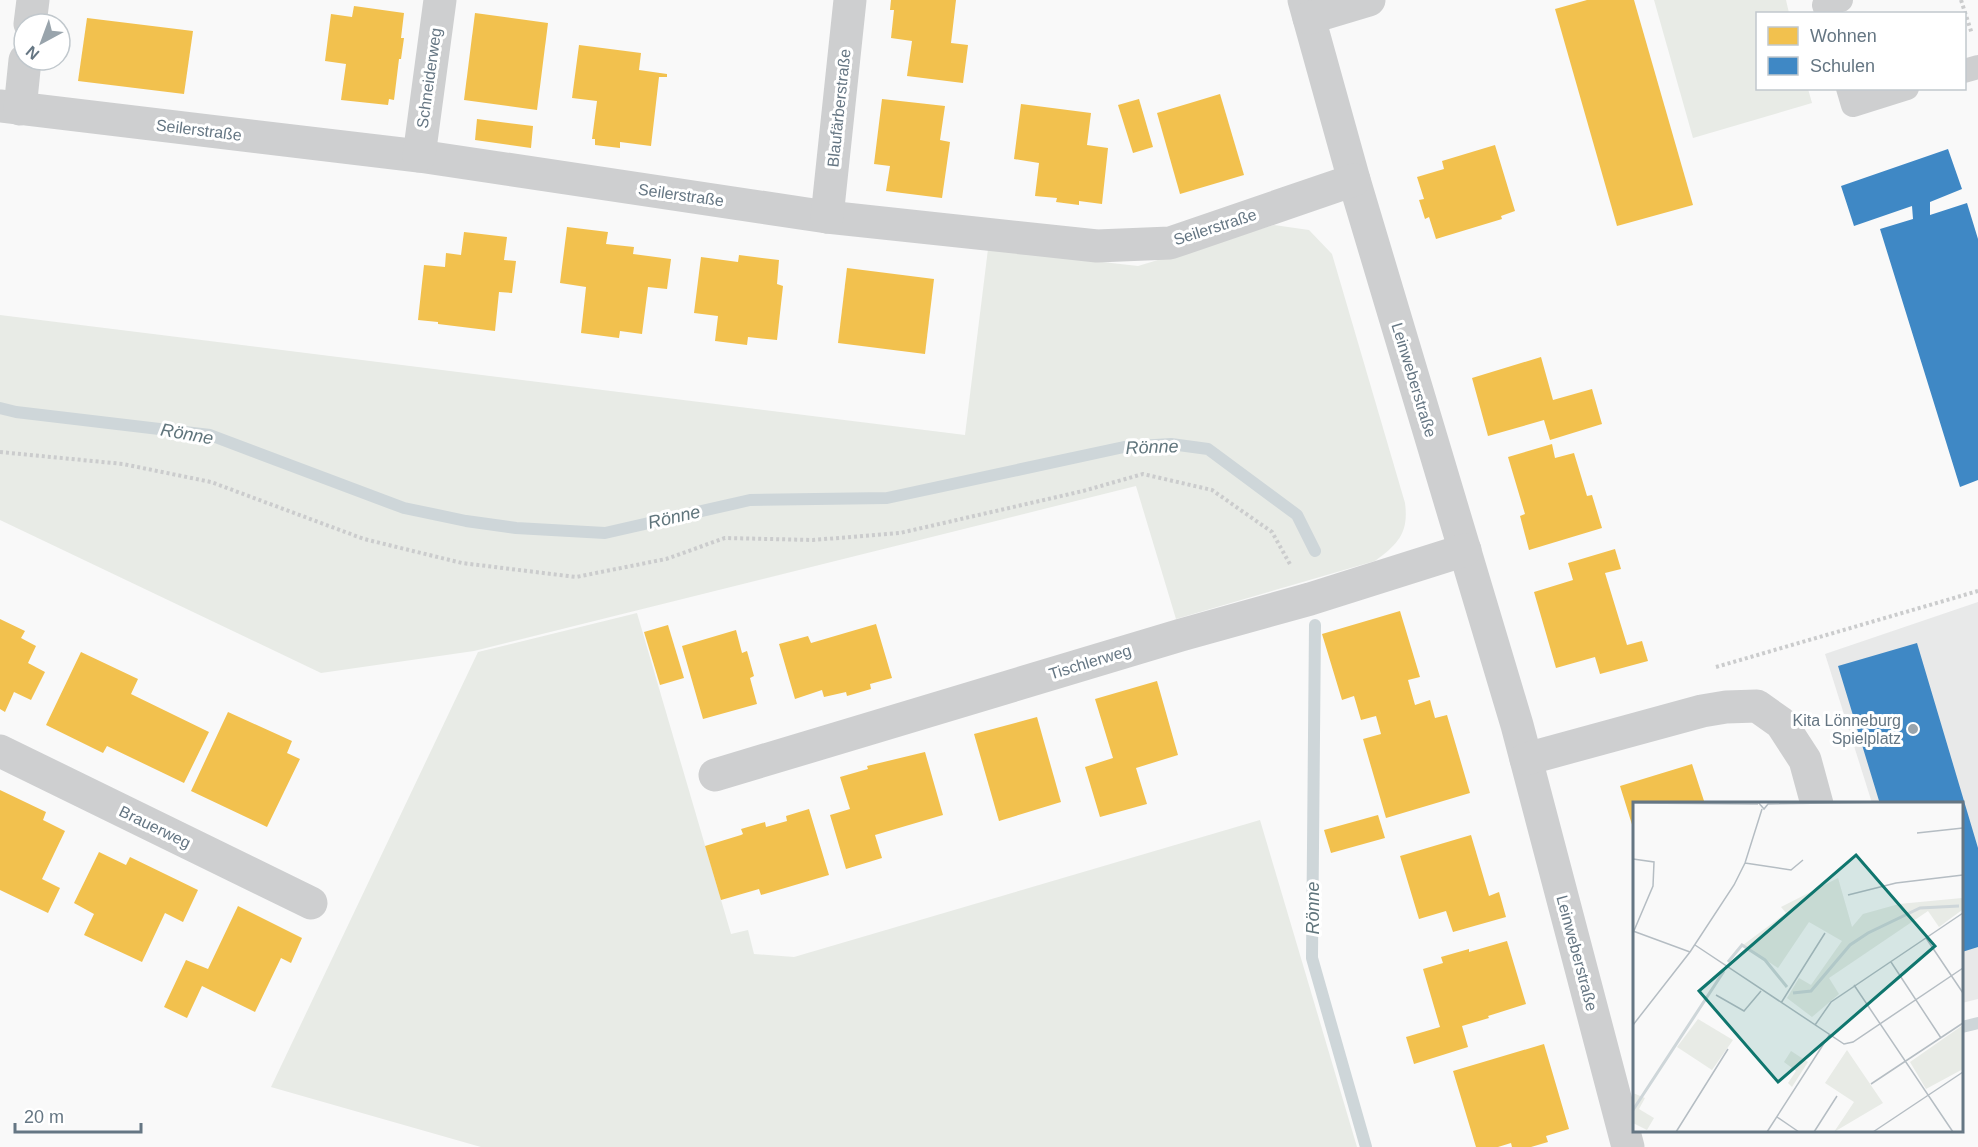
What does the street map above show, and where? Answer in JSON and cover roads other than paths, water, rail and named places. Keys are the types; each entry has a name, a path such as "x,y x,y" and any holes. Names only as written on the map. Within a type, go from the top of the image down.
{"street":[{"name":"Schneiderweg","path":"418,156 440,0"},
{"name":"Blaufärberstraße","path":"827,217 850,0"},
{"path":"1306,9 1369,0"},
{"name":"Leinweberstraße","path":"1306,9 1354,180 1526,759 1628,1147"},
{"path":"10,108 22,72"},
{"name":"Seilerstraße","path":"10,108 418,156 827,217 1097,246 1170,243 1354,180"},
{"name":"Tischlerweg","path":"715,775 1169,638 1310,599 1465,550"},
{"path":"1526,759 1702,711 1726,707 1757,706 1781,723 1804,760 1816,802"},
{"name":"Brauerweg","path":"0,751 311,903"}],"lane":[{"path":"1826,12 1824,5 1841,0"},
{"path":"1849,90 1853,105 1901,90"}],"waterway":[{"name":"Rönne","path":"0,408 16,412 210,435 404,508 466,521 516,528 605,533 750,500 887,498 1124,447 1171,444 1208,449 1297,515 1315,551"},
{"name":"Rönne","path":"1315,625 1312,958 1366,1147"},
{"name":"Rönne","path":"1963,1027 1978,1023"}],"place":[{"name":"Kita Lönneburg Spielplatz","path":"1913,729"}]}
